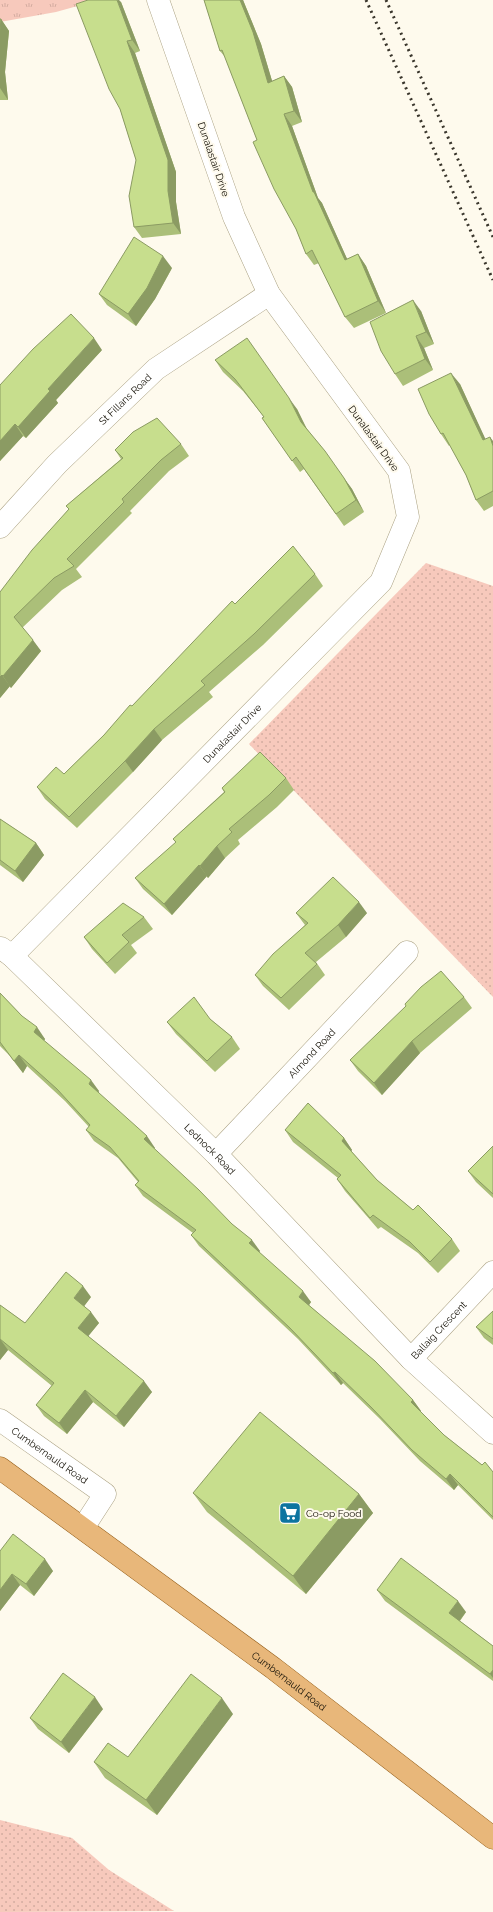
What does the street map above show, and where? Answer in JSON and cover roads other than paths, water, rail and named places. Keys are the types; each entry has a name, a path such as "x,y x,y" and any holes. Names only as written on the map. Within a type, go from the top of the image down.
{"main road":[{"name":"Cumbernauld Road","path":"0,1468 273,1668 493,1838"}],"street":[{"name":"Dunalastair Drive","path":"6,952 381,582 408,517 399,471 269,294 234,217 158,0"},
{"name":"St Fillans Road","path":"0,527 56,464 156,369 269,294"},
{"name":"Lednock Road","path":"6,952 216,1154 411,1359"},
{"name":"Almond Road","path":"216,1154 407,952"},
{"name":"Ballaig Crescent","path":"493,1272 411,1359 493,1433"},
{"name":"Cumbernauld Road","path":"0,1420 105,1494 82,1528"}],"railway":[{"path":"366,0 493,280"},
{"path":"386,0 493,237"}],"place":[{"name":"Co-op Food","path":"290,1513"}]}
